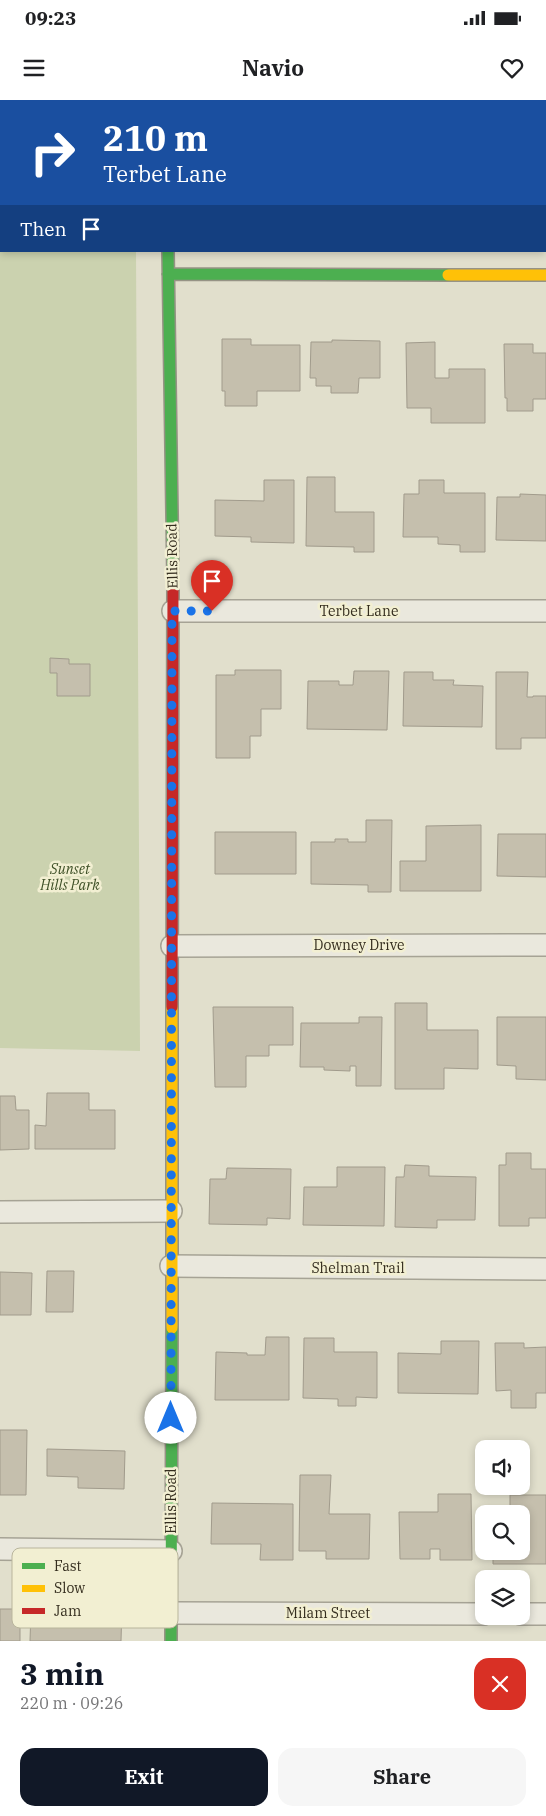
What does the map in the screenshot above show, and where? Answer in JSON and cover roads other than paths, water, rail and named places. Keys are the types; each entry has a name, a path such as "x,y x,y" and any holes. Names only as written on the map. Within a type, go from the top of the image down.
{"street":[{"name":"Ellis Road","path":"168,252 172,611 171,1548"},
{"path":"168,274 546,275"},
{"name":"Terbet Lane","path":"172,611 546,611"},
{"name":"Downey Drive","path":"172,946 546,945"},
{"path":"0,1212 171,1211"},
{"name":"Shelman Trail","path":"171,1266 546,1269"},
{"name":"Milam Street","path":"178,1612 475,1614"},
{"path":"530,1614 546,1614"},
{"name":"Ellis Road","path":"171,1628 171,1641"}],"park label":[{"name":"Sunset Hills Park","path":"70,878"}]}
